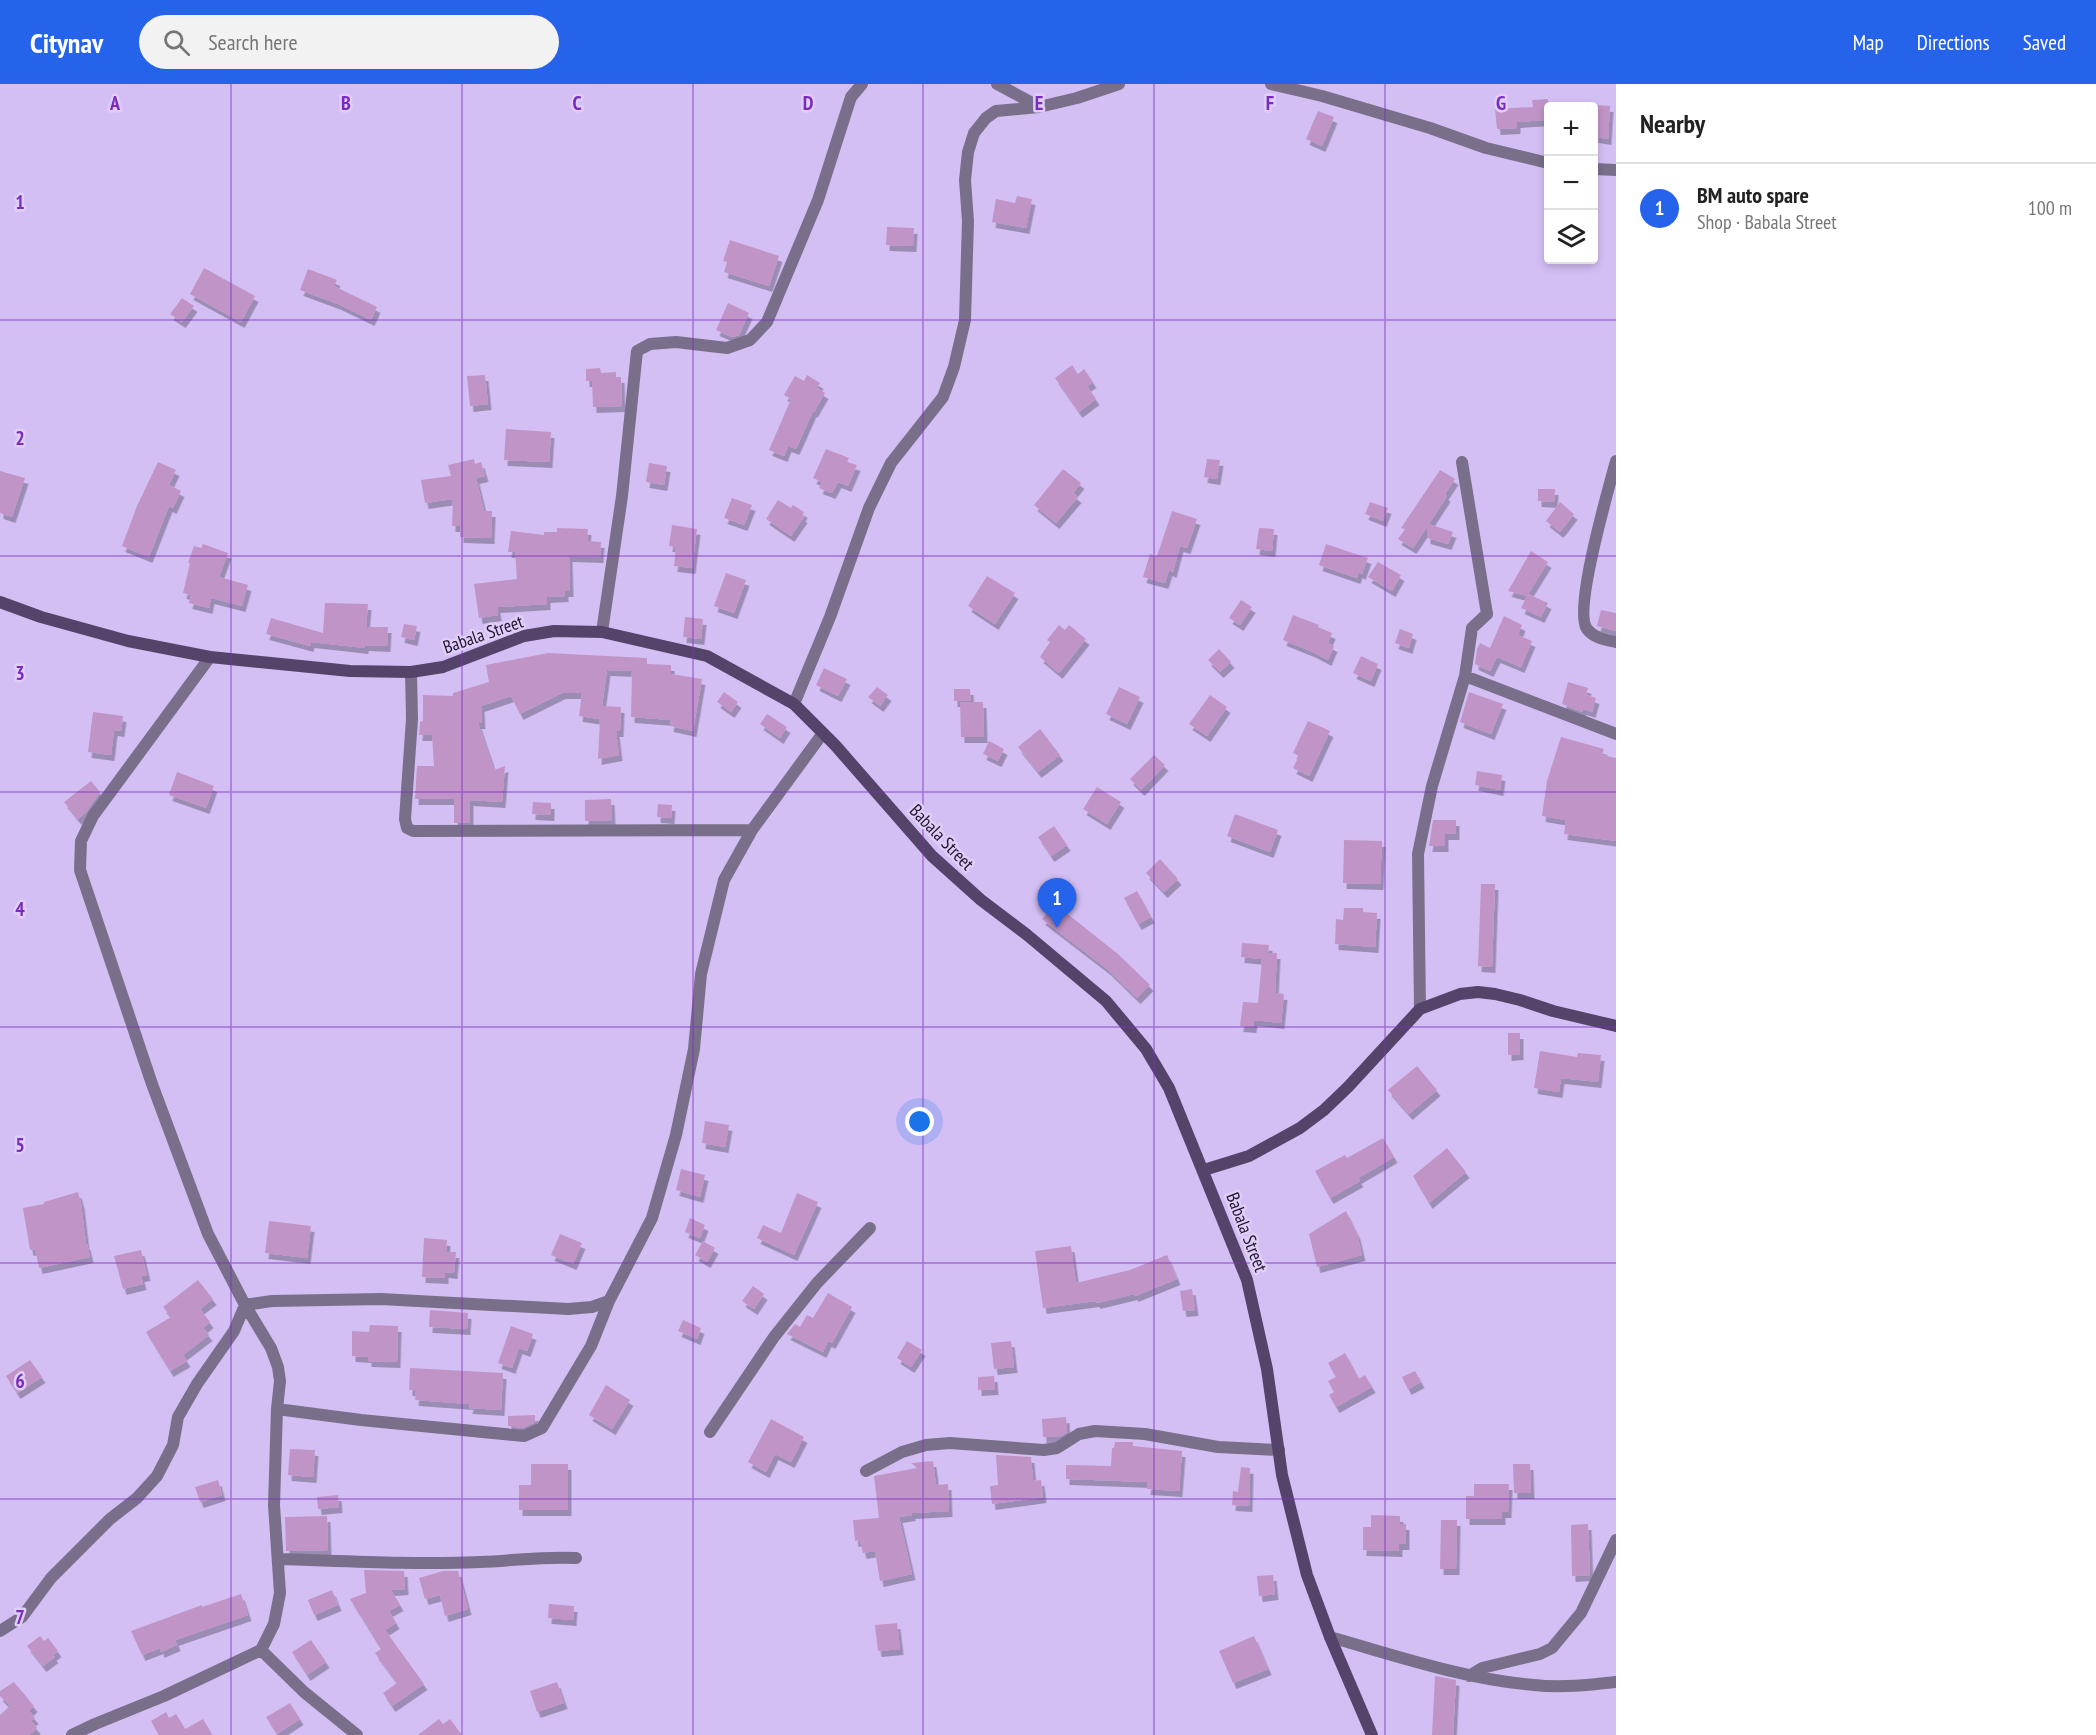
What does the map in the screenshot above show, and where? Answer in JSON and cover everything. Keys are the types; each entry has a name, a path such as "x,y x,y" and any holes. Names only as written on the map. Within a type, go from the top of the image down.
{"street":[{"path":"602,632 614,559 637,351 650,344 676,342 727,348 750,340 767,322 818,200 851,97 862,84"},
{"path":"997,84 1039,107"},
{"path":"794,704 830,617 874,499 891,463 943,397 954,367 965,320 968,221 965,180 968,152 974,133 986,118 996,111 1039,107 1077,98 1119,84"},
{"path":"1271,84 1322,96 1430,128 1486,148 1544,162"},
{"path":"1598,168 1616,170"},
{"path":"1616,461 1599,520 1583,615 1586,628 1597,637 1616,642"},
{"path":"1420,1010 1418,854 1432,786 1465,676 1472,628 1487,614 1462,462"},
{"name":"Babala Street","path":"0,602 41,617 128,641 210,657 350,671 411,672 443,667 524,636 554,631 602,632 707,656 794,704 823,733 932,856 981,900 1026,934 1106,1001 1146,1049 1164,1078 1204,1170 1247,1280 1267,1369 1282,1476 1307,1575 1330,1637 1372,1735"},
{"path":"72,1735 164,1696 261,1650 274,1624 280,1593 273,1505 280,1381 278,1367 271,1348 245,1305 208,1233 152,1084 80,870 81,840 93,816 210,657"},
{"path":"411,672 412,719 405,819 407,828 413,831 752,830"},
{"path":"1465,676 1616,734"},
{"path":"277,1409 361,1420 524,1436 542,1428 591,1346 609,1301 652,1218 676,1135 694,1049 701,974 724,879 752,830 823,733"},
{"path":"1204,1170 1249,1156 1300,1128 1324,1110 1348,1087 1420,1010 1460,994 1478,992 1520,1000 1553,1011 1616,1026"},
{"path":"710,1432 774,1337 817,1283 870,1228"},
{"path":"245,1305 272,1301 381,1299 568,1309 592,1307 609,1301"},
{"path":"0,1631 22,1617 51,1578 110,1519 137,1498 157,1476 173,1445 178,1417 197,1384 234,1331 245,1305"},
{"path":"866,1471 902,1452 926,1445 950,1443 1057,1448 1079,1434 1095,1431 1145,1434 1218,1447 1279,1450"},
{"path":"1469,1676 1482,1668 1540,1654 1552,1648 1581,1613 1616,1540"},
{"path":"278,1559 434,1563 481,1562 549,1556 576,1558"},
{"path":"1330,1637 1469,1676 1536,1686 1584,1686 1616,1682"},
{"path":"261,1650 304,1692 357,1735"}],"building":[{"path":"1548,99 1548,102 1544,102 1544,120 1517,122 1517,128 1497,129 1495,109 1533,107 1532,100"},
{"path":"1598,105 1610,106 1608,139 1598,137"},
{"path":"1318,111 1334,117 1322,146 1306,139"},
{"path":"1017,196 1032,199 1026,228 992,222 996,199 1015,203"},
{"path":"887,227 914,228 913,246 886,245"},
{"path":"730,240 779,256 769,286 724,272 727,262 723,261"},
{"path":"204,268 255,296 241,322 190,294"},
{"path":"308,269 337,280 334,286 377,307 371,320 338,304 300,290"},
{"path":"182,298 194,306 182,322 170,314"},
{"path":"728,303 749,313 739,335 732,337 716,330"},
{"path":"1072,365 1078,374 1084,369 1093,382 1087,386 1096,399 1079,412 1055,378"},
{"path":"600,368 601,373 616,372 616,377 621,377 622,406 593,407 592,381 586,381 586,369"},
{"path":"485,375 488,404 470,406 467,376"},
{"path":"807,375 820,383 817,388 825,393 813,411 796,449 788,446 784,456 769,450 791,399 784,395 795,376 804,381"},
{"path":"506,429 551,432 549,462 504,460"},
{"path":"826,449 849,458 847,462 857,465 848,486 838,482 832,493 819,488 822,482 813,478"},
{"path":"474,459 475,464 481,462 485,476 476,478 484,511 492,511 491,538 460,537 460,526 452,526 453,499 425,503 421,480 451,476 448,465"},
{"path":"1207,459 1220,460 1217,479 1204,477"},
{"path":"158,462 176,470 169,485 181,491 173,508 169,506 149,557 122,546 137,506"},
{"path":"649,463 667,466 664,485 646,482"},
{"path":"1063,469 1081,483 1073,493 1078,497 1056,523 1034,505"},
{"path":"1440,470 1455,479 1429,524 1453,532 1448,544 1427,538 1427,527 1413,548 1398,539 1405,529 1401,528"},
{"path":"0,471 25,478 12,517 0,513"},
{"path":"1538,489 1555,489 1554,502 1538,501"},
{"path":"732,498 752,505 744,525 724,518"},
{"path":"778,500 791,508 793,505 804,512 802,516 804,517 791,536 766,519"},
{"path":"1370,502 1388,508 1383,521 1365,514"},
{"path":"1560,502 1574,514 1560,532 1546,521"},
{"path":"1172,511 1197,519 1187,548 1180,546 1173,572 1169,570 1165,583 1143,577 1150,554 1157,556"},
{"path":"672,525 697,529 692,568 674,566 676,547 669,546"},
{"path":"557,528 588,529 587,541 601,542 600,557 569,556 570,591 565,591 565,596 547,597 547,604 497,607 498,615 479,618 474,584 517,579 515,552 508,552 511,531 544,535 544,532 557,532"},
{"path":"1259,528 1274,529 1272,551 1256,549"},
{"path":"203,544 228,553 219,577 248,585 242,606 211,598 209,608 189,603 191,595 183,593 190,563 188,563 194,546 201,548"},
{"path":"1326,544 1368,558 1362,574 1359,572 1357,578 1319,565"},
{"path":"1531,551 1548,562 1528,594 1548,603 1541,617 1521,608 1527,596 1508,591"},
{"path":"1378,562 1401,575 1392,591 1368,577"},
{"path":"726,573 746,580 734,613 714,606"},
{"path":"987,576 1015,593 995,624 968,606"},
{"path":"1241,600 1252,607 1240,625 1229,618"},
{"path":"325,603 368,604 366,627 388,627 387,646 365,645 365,648 311,642 310,646 266,634 271,618 323,633"},
{"path":"1601,610 1616,613 1616,631 1597,626"},
{"path":"1293,615 1319,625 1318,627 1332,633 1328,643 1334,646 1328,660 1283,640"},
{"path":"1504,616 1522,625 1518,635 1532,641 1521,667 1497,657 1490,671 1475,664 1477,649 1480,643 1490,648"},
{"path":"685,617 703,619 701,639 683,637"},
{"path":"404,624 417,626 414,640 401,637"},
{"path":"1059,625 1065,630 1069,625 1086,639 1059,673 1040,657 1050,642 1047,640"},
{"path":"1400,629 1413,634 1409,648 1395,643"},
{"path":"1219,649 1231,662 1220,672 1208,660"},
{"path":"548,653 647,658 647,664 671,665 671,674 702,679 693,731 670,726 671,720 631,717 632,671 607,670 602,706 621,707 620,731 616,731 619,755 598,759 600,719 579,716 582,693 562,693 520,714 511,696 481,706 482,723 478,723 494,770 505,766 502,802 470,800 470,823 454,823 454,799 415,799 417,766 434,766 432,735 419,735 420,722 423,721 423,695 453,696 453,693 489,682 486,665"},
{"path":"1361,656 1378,664 1371,681 1353,673"},
{"path":"824,668 847,679 838,696 816,685"},
{"path":"1568,682 1588,688 1586,695 1596,698 1592,712 1583,709 1582,712 1562,704"},
{"path":"877,687 888,695 880,706 868,697"},
{"path":"1119,687 1140,697 1127,724 1106,714"},
{"path":"954,689 970,689 971,701 954,701"},
{"path":"724,692 738,702 731,712 717,702"},
{"path":"1469,692 1503,704 1491,734 1460,722"},
{"path":"1210,695 1227,707 1207,736 1189,724"},
{"path":"960,702 983,702 984,737 961,737"},
{"path":"93,712 123,716 121,731 114,730 111,755 88,752"},
{"path":"767,714 787,727 780,738 760,724"},
{"path":"1308,721 1330,731 1309,776 1293,768 1299,756 1293,753"},
{"path":"1040,729 1060,755 1038,772 1018,747"},
{"path":"1561,737 1604,749 1602,755 1616,758 1616,841 1564,834 1566,820 1542,816 1547,781"},
{"path":"989,741 1004,749 998,761 983,754"},
{"path":"1154,755 1165,765 1141,790 1130,779"},
{"path":"1477,771 1502,775 1500,790 1475,785"},
{"path":"177,772 214,786 206,808 169,795"},
{"path":"91,781 100,792 78,819 64,802"},
{"path":"1097,787 1121,802 1107,824 1083,809"},
{"path":"611,799 612,820 585,821 585,800"},
{"path":"533,802 551,803 551,815 532,814"},
{"path":"658,804 672,805 671,818 657,817"},
{"path":"1235,814 1278,830 1270,852 1227,836"},
{"path":"1433,820 1456,820 1456,834 1445,834 1445,846 1429,846"},
{"path":"1054,826 1067,845 1051,856 1038,837"},
{"path":"1344,840 1382,841 1380,884 1343,883"},
{"path":"1160,859 1178,879 1164,892 1146,873"},
{"path":"1481,884 1495,884 1492,967 1478,966"},
{"path":"1137,891 1151,917 1138,924 1124,898"},
{"path":"1055,904 1118,954 1150,985 1137,998 1107,969 1042,919"},
{"path":"1344,908 1363,908 1363,912 1377,913 1375,947 1335,944 1336,919 1343,920"},
{"path":"1242,943 1269,945 1268,953 1277,953 1275,993 1284,994 1281,1023 1254,1020 1253,1027 1240,1026 1243,1002 1258,1003 1262,959 1241,957"},
{"path":"1508,1033 1520,1033 1520,1054 1508,1055"},
{"path":"1540,1051 1577,1057 1578,1053 1601,1055 1598,1082 1561,1078 1559,1092 1534,1088"},
{"path":"1417,1066 1437,1090 1409,1114 1388,1090"},
{"path":"705,1121 729,1125 725,1147 702,1143"},
{"path":"1383,1138 1394,1157 1358,1178 1360,1181 1330,1198 1315,1171 1345,1155 1347,1158"},
{"path":"1447,1148 1466,1172 1429,1203 1413,1176"},
{"path":"681,1169 705,1175 700,1197 676,1190"},
{"path":"78,1192 90,1257 39,1268 35,1249 30,1250 23,1208 44,1204 44,1202"},
{"path":"797,1193 818,1202 794,1255 757,1238 763,1225 781,1233"},
{"path":"1346,1211 1357,1234 1362,1255 1317,1267 1309,1234"},
{"path":"690,1218 705,1225 700,1238 685,1232"},
{"path":"269,1221 311,1226 307,1258 265,1253"},
{"path":"560,1234 582,1243 573,1264 551,1255"},
{"path":"424,1238 447,1240 446,1252 456,1252 454,1273 445,1272 445,1278 422,1277"},
{"path":"703,1241 715,1248 707,1262 695,1255"},
{"path":"1071,1246 1076,1283 1130,1270 1167,1255 1177,1279 1135,1296 1134,1294 1097,1303 1096,1301 1043,1308 1035,1251"},
{"path":"141,1250 147,1275 141,1276 143,1284 123,1289 114,1256"},
{"path":"198,1280 213,1299 200,1309 210,1322 203,1328 209,1335 183,1355 187,1361 170,1371 146,1332 171,1317 163,1307"},
{"path":"753,1286 764,1294 754,1309 742,1301"},
{"path":"1192,1289 1195,1310 1183,1311 1180,1291"},
{"path":"828,1293 852,1307 832,1343 828,1341 823,1352 787,1334 795,1324 800,1327 807,1315 813,1318"},
{"path":"430,1310 468,1313 467,1329 429,1327"},
{"path":"683,1320 701,1328 697,1339 678,1331"},
{"path":"370,1325 398,1326 397,1362 368,1361 368,1357 352,1356 352,1331 369,1332"},
{"path":"511,1326 533,1334 527,1351 519,1348 512,1368 498,1363"},
{"path":"907,1341 922,1350 911,1367 897,1358"},
{"path":"1011,1341 1014,1367 994,1369 991,1343"},
{"path":"1345,1353 1359,1379 1365,1375 1372,1387 1336,1407 1329,1395 1334,1392 1328,1381 1336,1377 1328,1363"},
{"path":"30,1360 42,1377 17,1393 6,1376"},
{"path":"410,1368 503,1373 501,1410 469,1408 470,1404 415,1400 416,1390 409,1390"},
{"path":"1415,1371 1421,1382 1408,1389 1402,1377"},
{"path":"994,1376 995,1389 978,1390 978,1377"},
{"path":"606,1385 630,1400 612,1429 589,1415"},
{"path":"535,1415 535,1422 523,1428 508,1426 508,1416"},
{"path":"1066,1417 1067,1432 1061,1436 1043,1437 1042,1419"},
{"path":"771,1419 804,1437 791,1462 775,1454 766,1472 748,1462"},
{"path":"1115,1442 1133,1442 1133,1446 1182,1451 1179,1491 1147,1489 1148,1482 1066,1479 1066,1465 1111,1466 1112,1448"},
{"path":"290,1449 315,1450 313,1477 288,1475"},
{"path":"996,1455 1031,1457 1033,1481 1041,1480 1043,1497 992,1504 990,1486 998,1485"},
{"path":"933,1461 936,1485 948,1484 949,1511 912,1513 912,1515 899,1517 912,1574 880,1581 875,1551 863,1553 860,1540 855,1541 853,1520 879,1518 874,1476 917,1468 911,1463"},
{"path":"531,1464 568,1464 568,1510 519,1510 519,1485 531,1485"},
{"path":"1513,1464 1530,1464 1531,1493 1514,1493"},
{"path":"1241,1467 1250,1468 1249,1506 1232,1505 1233,1491 1238,1492"},
{"path":"218,1480 222,1495 200,1502 195,1487"},
{"path":"1474,1484 1509,1484 1508,1512 1502,1512 1502,1519 1466,1519 1466,1496 1474,1496"},
{"path":"338,1495 339,1507 318,1509 317,1497"},
{"path":"1371,1515 1400,1516 1400,1524 1406,1524 1406,1544 1399,1544 1399,1551 1363,1550 1363,1527 1371,1527"},
{"path":"327,1516 328,1550 286,1551 285,1517"},
{"path":"1441,1520 1457,1520 1456,1569 1440,1569"},
{"path":"1588,1524 1590,1575 1572,1576 1571,1525"},
{"path":"364,1570 404,1571 405,1589 391,1590 400,1605 389,1611 396,1623 385,1630 424,1684 392,1706 383,1693 397,1683 375,1653 381,1649 350,1599 366,1593"},
{"path":"443,1571 458,1571 468,1609 445,1616 440,1595 425,1599 419,1578"},
{"path":"1273,1575 1275,1594 1259,1596 1257,1576"},
{"path":"332,1590 338,1605 314,1615 308,1600"},
{"path":"241,1594 248,1615 175,1640 177,1645 161,1652 160,1648 142,1655 131,1631 202,1605 202,1607"},
{"path":"549,1604 574,1606 573,1620 548,1618"},
{"path":"897,1623 900,1649 878,1651 875,1625"},
{"path":"40,1636 44,1641 48,1638 58,1651 53,1655 55,1657 43,1666 27,1646"},
{"path":"1254,1636 1268,1669 1233,1683 1219,1651"},
{"path":"311,1640 326,1662 307,1675 292,1652"},
{"path":"1435,1676 1456,1680 1453,1735 1432,1735"},
{"path":"14,1682 34,1706 29,1711 35,1718 31,1721 37,1728 29,1735 0,1735 0,1715 10,1706 0,1696 0,1691"},
{"path":"557,1682 564,1703 537,1712 530,1691"},
{"path":"290,1703 300,1719 277,1734 266,1717"},
{"path":"166,1712 169,1718 176,1714 185,1729 203,1719 212,1735 159,1735 151,1721"},
{"path":"439,1719 443,1724 450,1719 462,1735 418,1735"}],"place":[{"name":"BM auto spare","path":"1057,928"}]}
